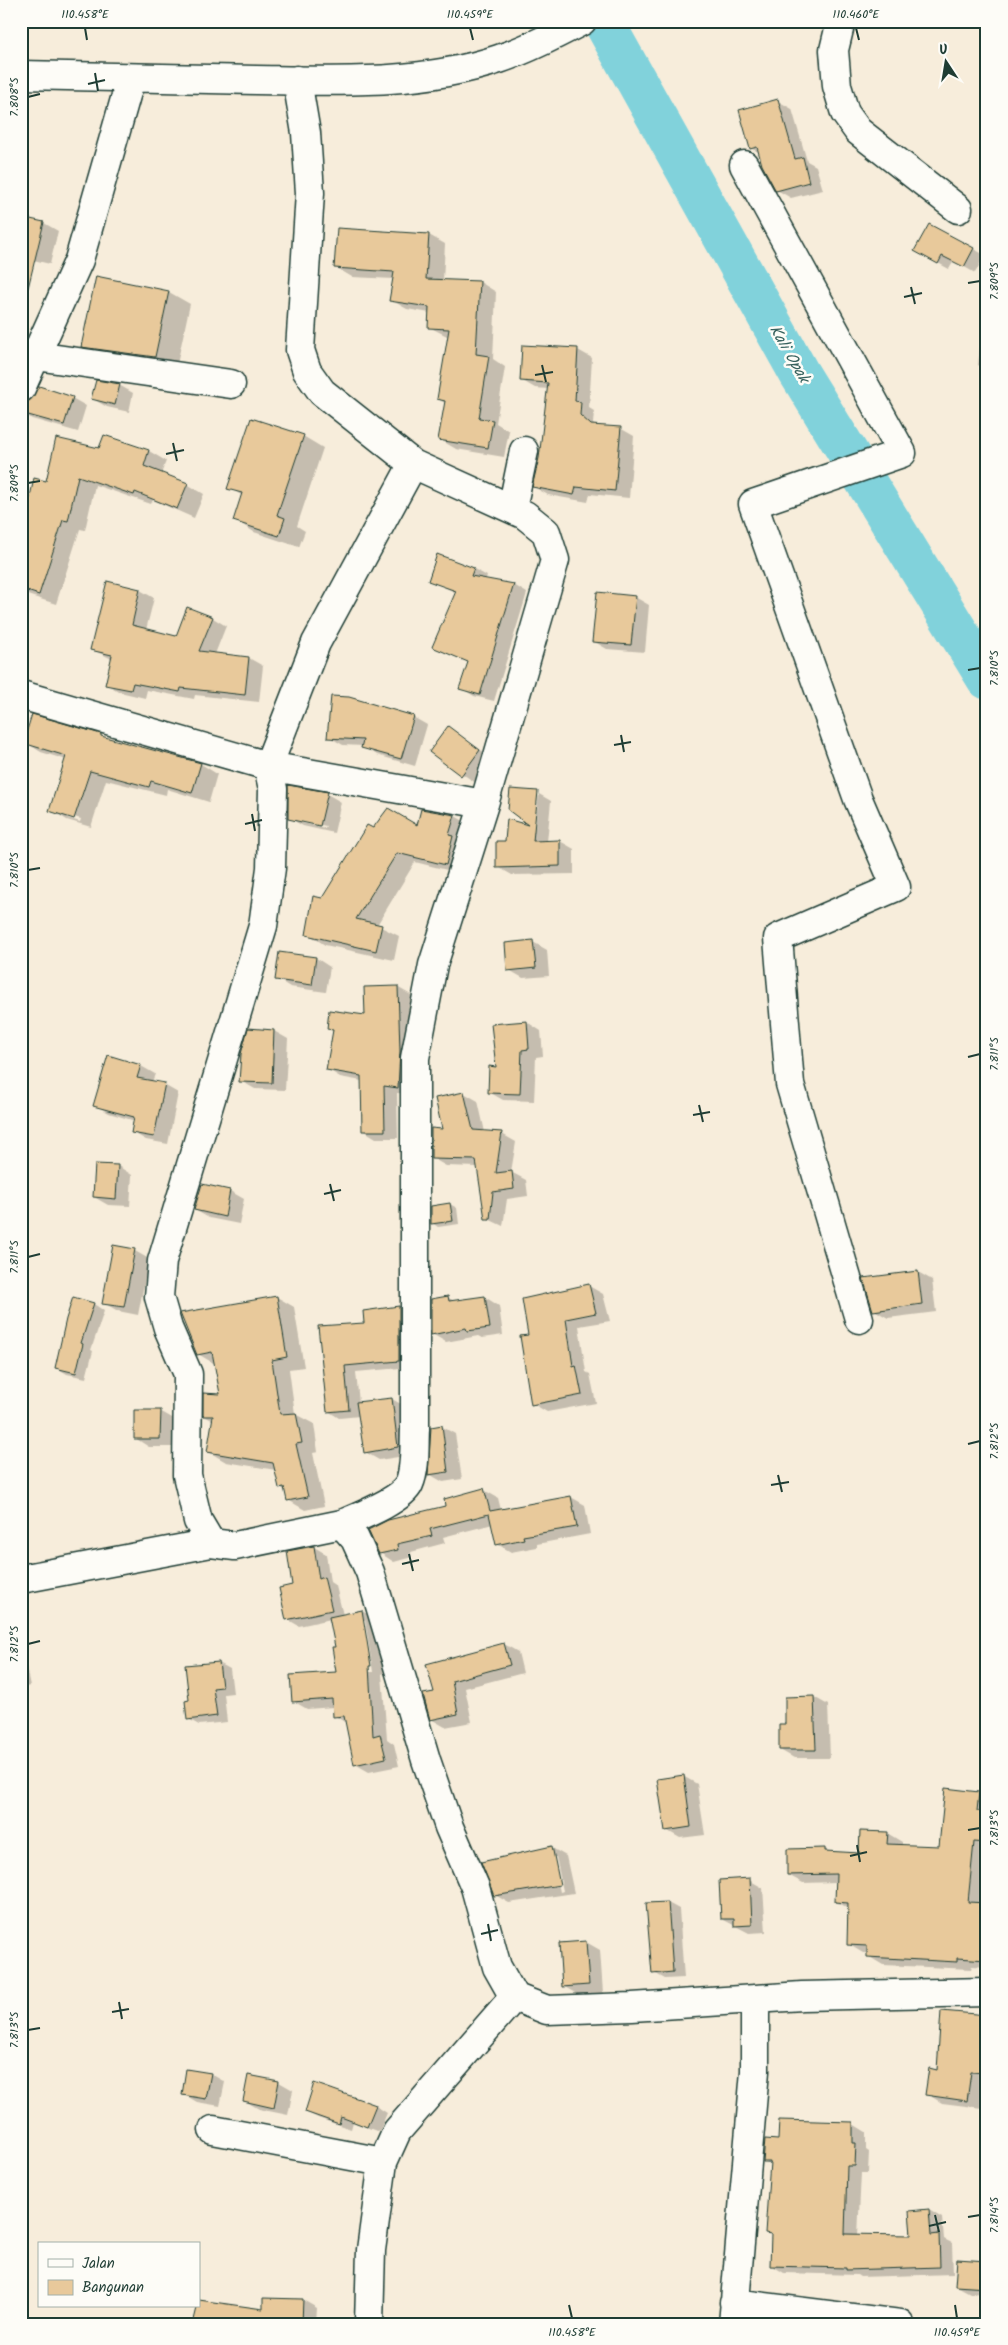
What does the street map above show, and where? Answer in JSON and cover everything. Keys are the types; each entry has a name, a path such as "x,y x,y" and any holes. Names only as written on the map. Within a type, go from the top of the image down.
{"street":[{"path":"21,75 296,80 388,79 457,70 499,59 543,42 582,21"},
{"path":"841,21 834,50 837,86 845,113 858,131 958,209"},
{"path":"21,388 79,260 131,78"},
{"path":"21,1579 211,1543 235,1546 342,1524 390,1501 408,1485 411,1472 415,1429 415,1058 433,965 484,804 555,560 546,532 525,515 413,464 322,392 307,371 300,350 310,193 306,133 296,80"},
{"path":"744,165 902,453 753,504 858,799 896,887 778,938 790,1084 859,1319"},
{"path":"36,356 231,384"},
{"path":"512,509 524,450"},
{"path":"211,1543 198,1521 187,1475 188,1374 168,1328 160,1297 162,1261 263,926 271,868 273,789 268,766 316,642 413,464"},
{"path":"21,695 268,766 484,804"},
{"path":"342,1524 355,1539 370,1572 426,1760 449,1827 475,1886 497,1967 514,1997 547,2010 755,2001 811,1996 987,1992"},
{"path":"369,2324 371,2250 384,2162 397,2131 514,1997"},
{"path":"755,2001 755,2071 733,2314 900,2324"},
{"path":"213,2130 384,2162"}],"building":[{"path":"778,99 795,159 803,157 809,182 776,191 762,165 757,147 750,149 739,110"},
{"path":"21,217 44,222 28,288 21,287"},
{"path":"929,224 974,248 964,267 942,256 938,264 914,251"},
{"path":"337,228 429,234 426,279 480,281 476,354 489,356 479,418 493,420 488,448 438,440 445,401 437,399 449,329 428,328 429,307 389,301 394,272 334,268"},
{"path":"96,276 169,291 155,357 81,347"},
{"path":"522,345 578,348 575,401 581,402 580,415 591,425 621,427 615,491 576,487 574,495 532,487 539,458 548,383 520,381"},
{"path":"96,380 120,384 115,405 91,399"},
{"path":"39,386 73,397 64,425 21,413 21,403 30,400"},
{"path":"251,418 304,435 277,515 285,518 279,536 233,521 242,493 227,489"},
{"path":"104,435 149,450 144,466 188,483 177,509 135,492 134,495 78,476 68,521 63,520 39,595 21,589 21,540 34,478 46,481 56,438 99,448"},
{"path":"437,554 474,568 471,576 514,584 480,695 459,689 468,662 432,647 456,591 428,581"},
{"path":"107,581 140,589 132,625 176,636 187,607 213,617 199,651 249,657 245,695 181,688 180,692 133,683 131,690 105,685 112,655 90,650"},
{"path":"597,592 636,596 631,645 592,642"},
{"path":"331,696 349,697 414,716 401,759 361,748 363,740 327,738"},
{"path":"32,714 101,734 101,736 201,763 192,793 151,781 149,787 90,771 74,819 49,811 66,756 23,743"},
{"path":"448,726 480,750 461,776 429,752"},
{"path":"288,785 328,792 320,826 288,819"},
{"path":"510,789 538,791 533,841 560,840 560,866 496,868 496,841 505,841 507,819 528,825 508,810"},
{"path":"388,808 417,825 421,809 455,815 449,835 453,836 446,865 397,853 356,919 382,925 376,951 306,935 313,896 322,898 367,825 373,828"},
{"path":"533,940 536,968 507,971 505,943"},
{"path":"279,952 316,957 312,985 275,980"},
{"path":"398,986 400,1051 398,1088 384,1086 385,1131 362,1131 361,1076 326,1070 333,1030 327,1029 329,1010 365,1015 364,987"},
{"path":"527,1021 529,1049 522,1050 520,1094 488,1093 489,1066 496,1067 491,1024"},
{"path":"248,1028 274,1030 272,1083 239,1082 241,1054"},
{"path":"108,1055 141,1065 137,1078 165,1083 154,1137 131,1133 134,1117 93,1106"},
{"path":"464,1092 473,1130 502,1132 496,1173 512,1171 514,1189 493,1192 490,1219 485,1219 476,1160 431,1159 431,1128 442,1129 435,1098"},
{"path":"95,1164 118,1165 116,1199 93,1197"},
{"path":"202,1184 230,1190 225,1217 194,1210"},
{"path":"450,1203 453,1221 431,1224 431,1206"},
{"path":"113,1245 135,1249 124,1307 102,1304"},
{"path":"918,1271 922,1304 873,1311 863,1278"},
{"path":"589,1284 596,1313 566,1319 573,1366 576,1365 582,1395 531,1405 520,1336 528,1335 522,1299"},
{"path":"277,1296 287,1357 272,1360 280,1414 296,1413 302,1443 296,1444 308,1497 287,1501 284,1487 279,1488 273,1463 207,1452 213,1416 203,1416 203,1393 220,1394 212,1352 197,1355 180,1313"},
{"path":"448,1296 449,1301 485,1296 490,1328 467,1331 466,1328 431,1335 431,1299"},
{"path":"73,1297 94,1303 81,1343 83,1344 76,1373 55,1368"},
{"path":"399,1306 399,1361 345,1366 349,1410 327,1412 318,1326 364,1323 363,1311"},
{"path":"392,1398 398,1447 364,1453 356,1402"},
{"path":"134,1410 161,1410 160,1439 134,1439"},
{"path":"442,1425 448,1472 428,1475 431,1427"},
{"path":"484,1488 490,1511 571,1496 577,1527 523,1536 524,1539 496,1545 489,1514 430,1529 432,1536 397,1544 398,1550 379,1554 368,1530 388,1520 445,1506 444,1499"},
{"path":"314,1546 319,1579 324,1577 332,1610 286,1620 279,1588 292,1585 287,1551"},
{"path":"362,1610 371,1666 369,1666 373,1736 380,1734 386,1758 354,1765 344,1716 333,1717 332,1699 292,1702 290,1675 336,1672 332,1647 335,1647 329,1617"},
{"path":"504,1643 510,1665 452,1681 458,1714 430,1720 423,1694 434,1692 426,1664"},
{"path":"219,1662 222,1687 213,1688 217,1716 187,1720 185,1701 189,1700 185,1665"},
{"path":"814,1696 816,1750 779,1750 779,1724 785,1724 785,1697"},
{"path":"684,1775 691,1827 665,1831 657,1779"},
{"path":"945,1788 979,1792 977,1811 987,1812 987,1843 974,1842 968,1902 987,1903 987,1960 957,1958 957,1962 867,1957 867,1946 847,1945 848,1903 835,1902 836,1874 787,1875 787,1849 825,1848 825,1851 859,1853 860,1831 888,1832 887,1844 939,1846"},
{"path":"552,1846 560,1885 494,1896 481,1862"},
{"path":"750,1878 752,1925 734,1926 734,1919 721,1919 719,1880"},
{"path":"668,1902 673,1972 652,1974 646,1903"},
{"path":"586,1941 589,1985 562,1987 559,1943"},
{"path":"941,2011 987,2015 987,2073 971,2072 967,2101 925,2095 929,2068 937,2070"},
{"path":"186,2069 211,2073 206,2099 182,2095"},
{"path":"248,2075 279,2081 274,2108 243,2101"},
{"path":"314,2083 376,2105 367,2127 341,2117 339,2124 305,2112"},
{"path":"779,2120 853,2122 853,2143 856,2143 855,2166 847,2166 845,2234 911,2235 909,2211 929,2209 931,2235 939,2234 940,2267 846,2270 846,2268 770,2266 771,2234 765,2233 770,2162 763,2162 765,2139 778,2140"},
{"path":"957,2259 987,2261 987,2288 955,2286"},
{"path":"263,2298 303,2299 302,2324 193,2324 197,2308 200,2308 200,2300 263,2309"}],"waterway":[{"name":"Kali Opak","path":"603,21 799,373 987,679"}]}
